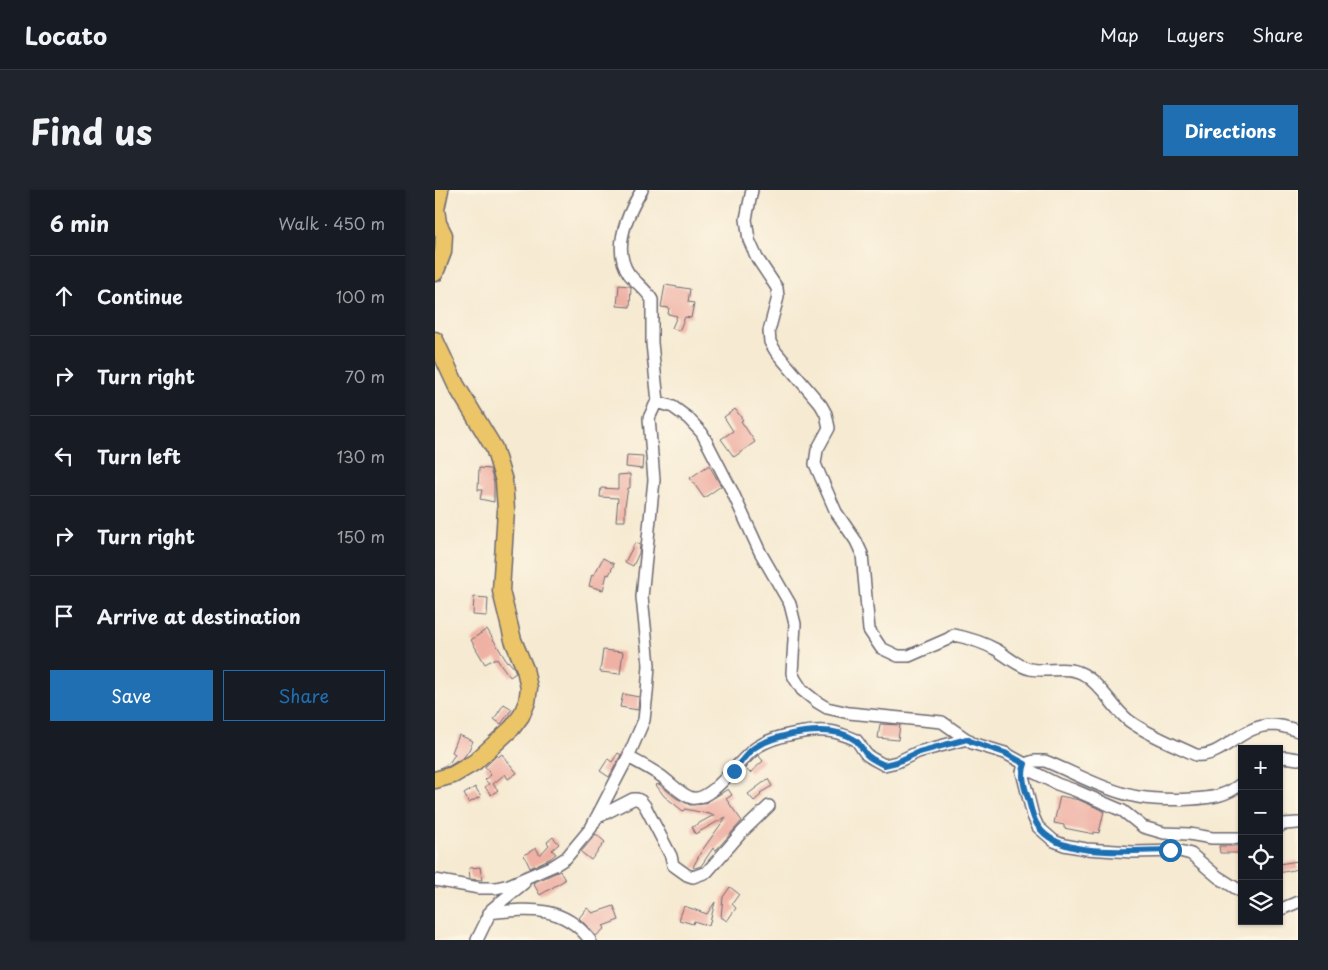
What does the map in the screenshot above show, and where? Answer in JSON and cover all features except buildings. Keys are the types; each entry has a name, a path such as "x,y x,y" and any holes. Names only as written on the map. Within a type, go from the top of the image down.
{"highway":[{"path":"435,273 443,252 444,236 438,223 436,209 440,190"},
{"path":"435,340 456,385 494,448 504,480 506,510 501,591 513,640 525,669 529,688 527,702 521,716 512,728 475,762 453,775 435,780"}],"street":[{"path":"435,880 479,888 496,888 509,885 566,858 581,841 595,818 628,757 644,720 649,665 642,597 654,480 649,418 658,402 652,343 652,300 649,294 642,290 628,273 621,252 621,238 635,201 642,190"},
{"path":"752,190 746,219 749,240 757,258 777,288 778,297 769,331 770,342 776,352 821,405 826,414 829,428 817,450 815,464 836,512 862,554 869,630 881,648 898,656 909,656 954,635 981,642 1014,662 1031,669 1075,670 1096,684 1128,720 1196,755 1204,756 1211,754 1232,740 1256,728 1272,725 1298,731"},
{"path":"658,402 673,408 688,418 703,433 760,552 789,604 795,624 792,673 802,690 817,702 836,711 937,720 948,724 972,742 1005,753 1057,784 1123,811 1143,827 1164,833 1189,834 1212,838 1238,838"},
{"path":"628,757 660,775 682,793 696,798 711,791 734,771 756,747 789,734 836,732 855,740 868,756 884,765 897,762 919,752 967,739"},
{"path":"1283,758 1298,759"},
{"path":"1024,765 1034,761 1045,761 1138,797 1167,800 1223,796 1238,786"},
{"path":"1024,765 1022,772 1033,816 1038,827 1054,841 1063,845 1086,849 1132,852 1180,850 1191,854 1218,877 1238,890"},
{"path":"595,818 633,799 641,801 649,812 671,856 673,865 693,877 707,872 742,832 769,806"},
{"path":"1283,824 1298,823"},
{"path":"477,940 489,913 498,903 538,872"},
{"path":"1283,908 1298,902"},
{"path":"489,913 532,910 548,912 573,922 590,940"}],"route":[{"path":"734,771 756,747 789,734 836,732 855,740 868,756 884,765 897,762 919,752 967,739 1005,753 1025,764 1022,772 1033,816 1038,827 1054,841 1063,845 1086,849 1132,852 1170,850"}]}
